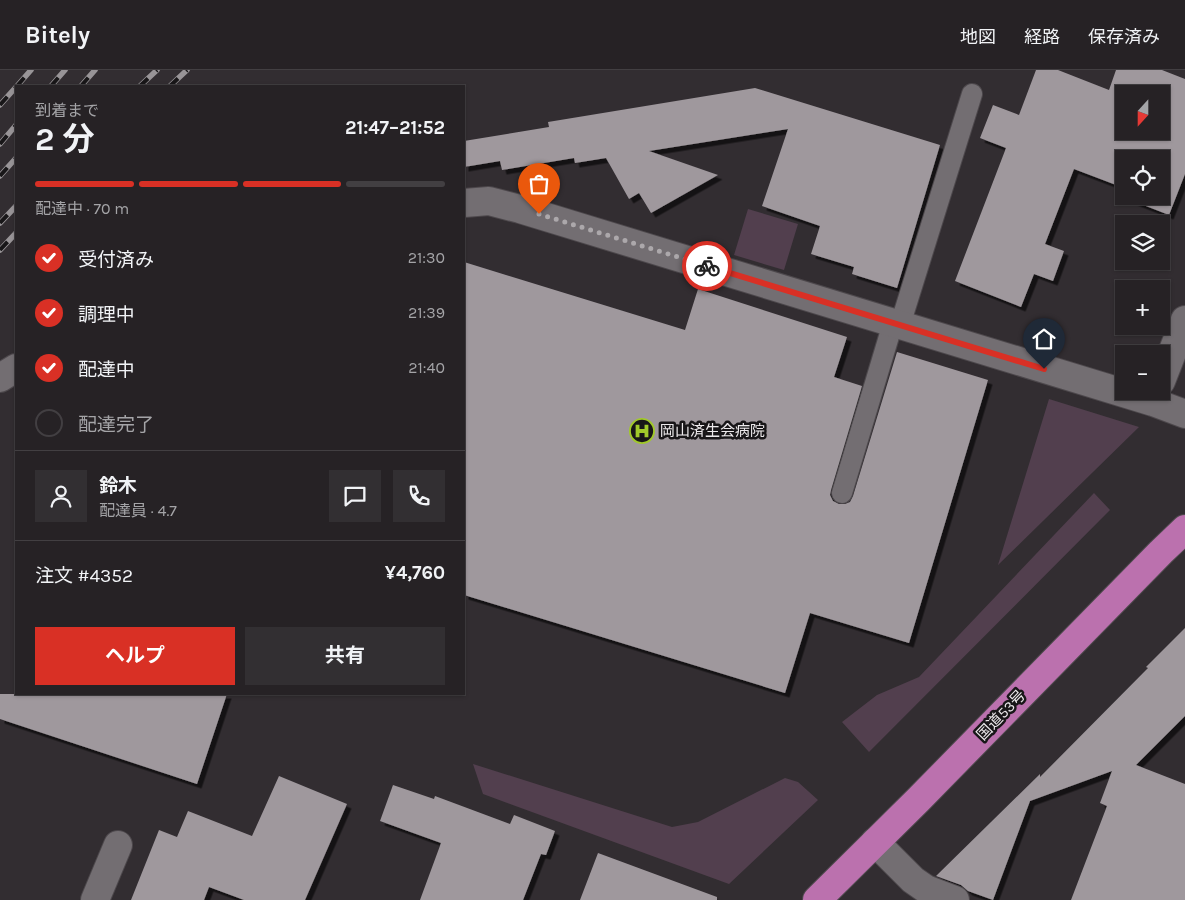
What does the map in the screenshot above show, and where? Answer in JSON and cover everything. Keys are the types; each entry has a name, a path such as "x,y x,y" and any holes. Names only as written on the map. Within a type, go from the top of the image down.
{"highway":[{"name":"国道53号","path":"817,900 1185,529"}],"street":[{"path":"465,203 489,201 520,209 896,324 1115,381"},
{"path":"1170,359 1185,320"},
{"path":"0,378 15,369"},
{"path":"1167,400 1185,414"},
{"path":"876,842 913,880 926,889 955,900"},
{"path":"95,900 118,845"}],"lane":[{"path":"842,493 972,94"}],"shaded area":[{"path":"748,209 798,224 784,270 734,255"},
{"path":"1049,399 1139,427 998,565"},
{"path":"1094,493 1110,510 869,752 842,722 877,695 919,677"},
{"path":"473,764 672,827 698,822 785,778 798,782 818,800 729,884 483,794"}],"building":[{"path":"1036,70 1058,70 1109,90 1116,70 1162,70 1185,79 1185,174 1169,215 1143,205 1170,205 1170,150 1115,150 1115,185 1074,169 1045,244 1064,251 1053,281 1034,274 1021,307 955,281 1006,148 980,138 993,105 1019,115"},
{"path":"755,88 940,145 897,288 852,274 854,267 811,254 820,226 762,206 788,129 649,151 718,175 651,213 639,193 629,199 606,158 575,163 574,158 502,170 500,161 465,167 465,141 549,127 548,122"},
{"name":"岡山済生会病院","path":"465,262 685,330 698,289 847,337 834,377 862,386 830,495 833,501 839,504 850,502 853,496 897,352 988,380 909,643 810,613 785,693 465,595"},
{"path":"1185,628 1185,716 1136,765 1185,784 1185,900 1071,900 1107,806 1100,803 1112,771 1030,801 993,900 936,876 1040,774 1040,777"},
{"path":"0,694 227,695 197,784 0,719"},
{"path":"279,776 347,804 305,900 244,900 209,887 204,900 131,900 159,830 177,837 188,811 252,836"},
{"path":"393,785 434,799 435,796 510,824 514,815 555,831 546,855 541,854 523,900 420,900 441,843 380,821"},
{"path":"598,853 717,897 717,900 580,900"}],"railway":[{"path":"18,85 31,70"},
{"path":"52,85 65,70"},
{"path":"82,85 95,70"},
{"path":"141,85 157,70"},
{"path":"171,85 187,70"},
{"path":"0,105 15,88"},
{"path":"0,144 15,126"},
{"path":"0,176 15,159"},
{"path":"0,223 15,207"},
{"path":"0,250 15,234"}],"way so far":[{"path":"539,214 707,266"}],"place":[{"name":"岡山済生会病院","path":"642,431"}],"route":[{"path":"707,266 1044,369"}]}
